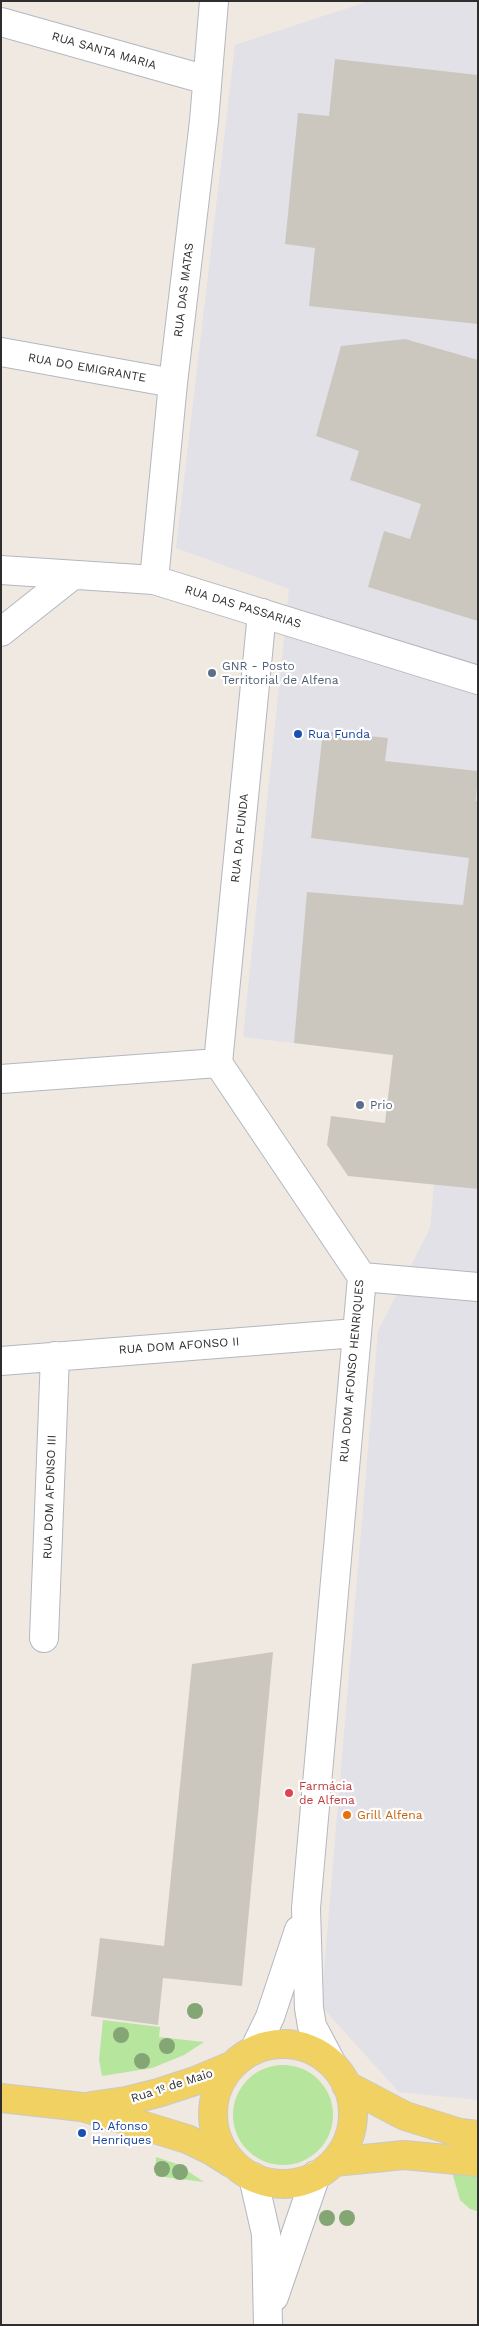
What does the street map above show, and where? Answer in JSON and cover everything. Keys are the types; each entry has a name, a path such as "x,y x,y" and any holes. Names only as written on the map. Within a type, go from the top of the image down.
{"main road":[{"path":"325,2169 346,2145 352,2126 352,2105 346,2085 331,2062 314,2051 294,2044 274,2044 254,2050 231,2066 219,2084 213,2105 214,2127 221,2148 244,2171 274,2183 296,2183 325,2169 404,2155 478,2162"},
{"name":"Rua 1º de Maio","path":"82,2107 126,2101 158,2093 195,2081 231,2066"},
{"path":"346,2085 406,2116 460,2133 478,2135"},
{"name":"Rua 1º de Maio","path":"1,2098 82,2107 187,2139 212,2150 244,2171"}],"street":[{"name":"RUA DAS MATAS","path":"154,580 214,1"},
{"name":"RUA SANTA MARIA","path":"1,22 207,80"},
{"name":"RUA DO EMIGRANTE","path":"1,352 173,384"},
{"name":"RUA DAS PASSARIAS","path":"1,570 154,580 478,680"},
{"path":"1,632 73,575"},
{"name":"RUA DA FUNDA","path":"218,1063 262,613"},
{"path":"1,1079 218,1063"},
{"name":"RUA DOM AFONSO HENRIQUES","path":"218,1063 362,1277 306,1908 309,2008 312,2026 331,2062"},
{"path":"362,1277 478,1287"},
{"name":"RUA DOM AFONSO II","path":"1,1361 356,1333"},
{"name":"RUA DOM AFONSO III","path":"44,1638 55,1356"},
{"name":"RUA DOM AFONSO HENRIQUES","path":"254,2050 270,2017 306,1908"},
{"path":"268,2320 325,2169"},
{"path":"244,2171 266,2234 268,2320"}],"shaded area":[{"path":"369,1 478,1 478,2100 399,2092 321,2006 378,1331 430,1228 434,1184 393,1055 243,1037 289,589 176,548 235,45"}],"green space":[{"path":"103,2020 160,2027 159,2037 204,2042 184,2055 152,2068 102,2076 99,2060"},
{"path":"283,2065 293,2066 311,2073 325,2087 332,2105 332,2125 325,2143 311,2157 293,2164 283,2165 273,2164 255,2157 241,2143 234,2125 233,2115 234,2105 241,2087 255,2073 273,2066"},
{"path":"156,2157 177,2164 204,2182 156,2176"},
{"path":"452,2172 478,2173 477,2211 470,2209 460,2200"}],"building":[{"path":"335,59 478,75 478,324 309,306 315,248 285,244 298,113 329,116"},
{"path":"405,339 478,360 478,621 368,587 384,531 410,539 421,504 350,480 359,451 316,436 341,346"},
{"path":"323,731 388,738 385,761 478,771 476,801 478,801 478,1189 348,1176 327,1145 331,1116 385,1123 393,1055 294,1043 307,892 463,905 469,858 311,838"},
{"path":"273,1652 242,1986 163,1978 158,2025 91,2016 100,1938 164,1946 192,1664"}],"place":[{"name":"GNR - Posto Territorial de Alfena","path":"212,673"},
{"name":"Rua Funda","path":"298,734"},
{"name":"Prio","path":"360,1105"},
{"name":"Farmácia de Alfena","path":"289,1793"},
{"name":"Grill Alfena","path":"347,1815"},
{"name":"D. Afonso Henriques","path":"82,2133"}]}
